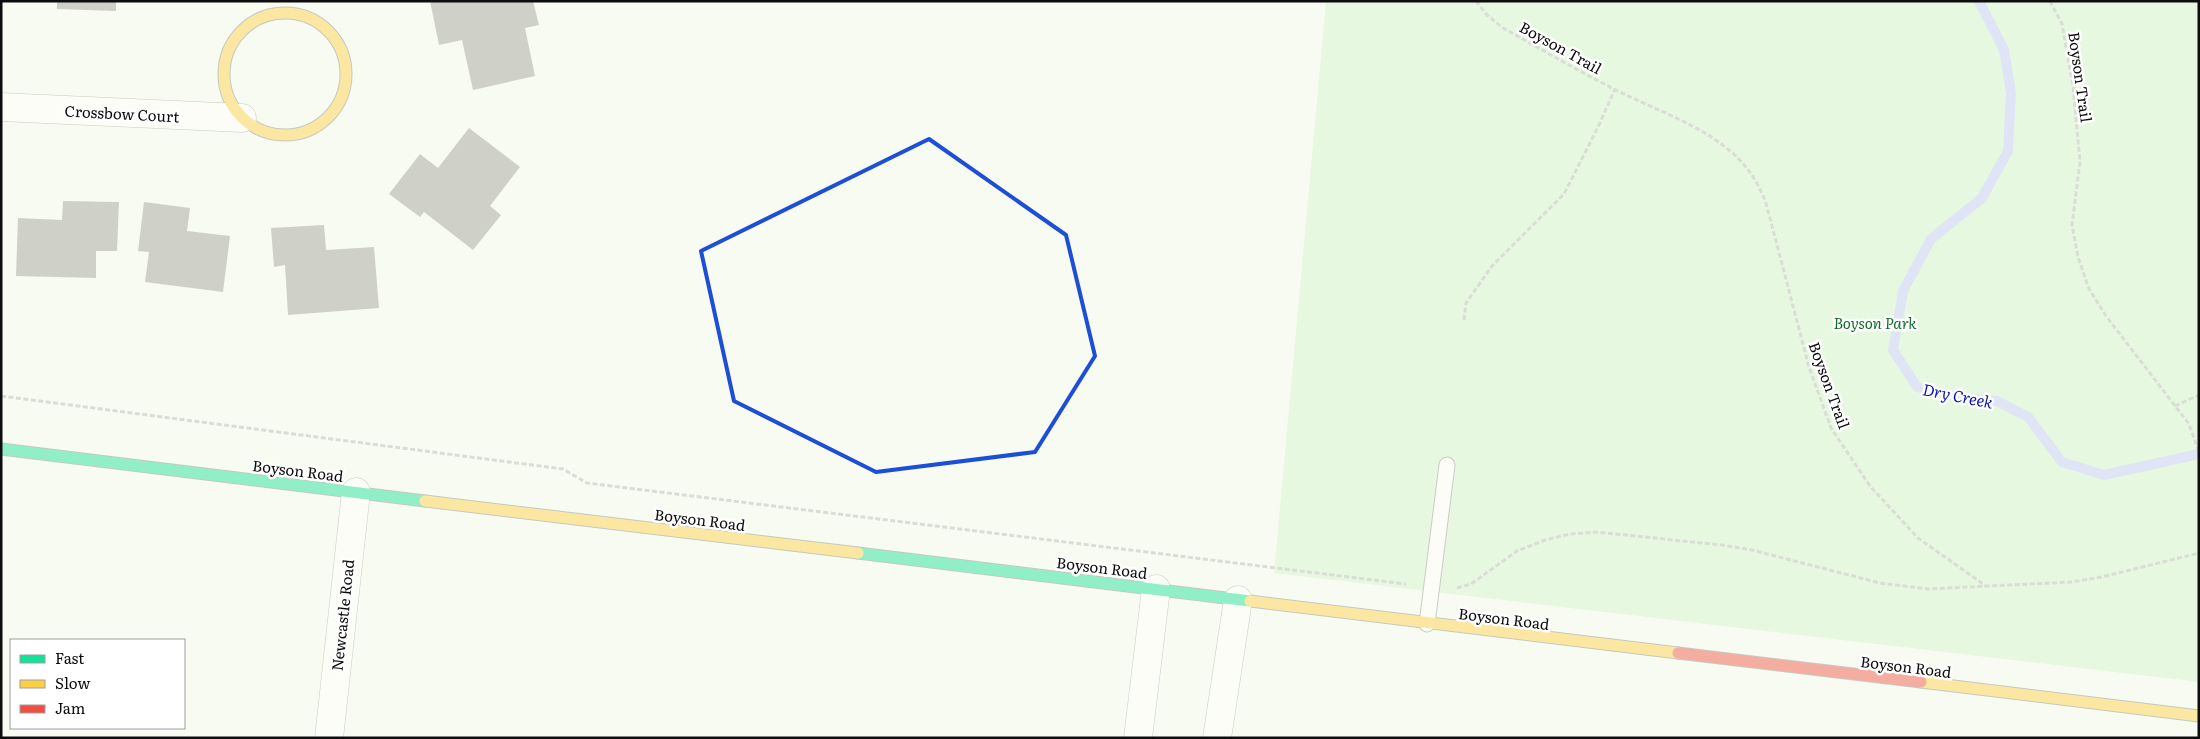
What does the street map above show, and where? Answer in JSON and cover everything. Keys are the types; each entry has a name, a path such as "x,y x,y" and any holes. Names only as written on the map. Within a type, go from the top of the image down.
{"street":[{"name":"Crossbow Court","path":"1,107 242,118 258,129 277,135 296,134 314,128 330,116 341,100 347,82 346,63 340,45 326,28 308,16 287,12 266,15 247,26 233,41 225,61 224,82 231,103 242,118"},
{"name":"Boyson Road","path":"1,450 2199,716"},
{"name":"Newcastle Road","path":"329,738 356,492"},
{"path":"1138,738 1156,589"},
{"path":"1217,738 1238,600"}],"lane":[{"path":"1427,624 1447,465"}],"path":[{"name":"Boyson Trail","path":"1476,1 1487,15 1503,28 1614,89 1706,134 1729,150 1745,165 1758,182 1766,203 1809,367 1831,428 1852,462 1870,486 1918,538 1987,586"},
{"name":"Boyson Trail","path":"2050,1 2062,24 2073,86 2080,162 2072,225 2078,257 2089,289 2101,309 2190,424 2199,452"},
{"name":"Boyson Trail","path":"1464,320 1466,303 1492,266 1564,194 1598,127 1614,89"},
{"path":"2175,406 2199,395"},
{"path":"1,396 563,469 587,483 1432,587 1459,588 1471,584 1517,551 1545,540 1570,534 1596,532 1722,545 1752,550 1880,583 1928,589 2071,582 2102,577 2199,553"}],"highlighted area":[{"path":"929,139 1066,235 1095,356 1035,452 876,472 734,401 701,251"}],"green space":[{"name":"Boyson Park","path":"1326,1 2199,1 2199,682 1274,573"}],"building":[{"path":"57,1 116,1 116,11 57,9"},
{"path":"430,1 533,1 539,25 525,28 535,76 473,90 462,40 439,45"},
{"path":"469,128 520,167 490,206 501,215 473,250 424,212 420,217 389,194 420,154 438,168"},
{"path":"63,201 119,202 117,251 96,251 96,278 16,276 18,218 62,220"},
{"path":"144,202 190,208 187,231 230,236 223,292 145,282 149,252 138,251"},
{"path":"324,225 326,250 374,247 379,308 288,315 285,265 274,267 271,228"}],"waterway":[{"name":"Dry Creek","path":"1979,1 2004,50 2011,93 2008,151 1982,198 1931,239 1903,291 1893,350 1917,387 1959,397 1997,401 2028,417 2062,462 2104,475 2199,454"}],"traffic: fast":[{"path":"1,449 425,501"},
{"path":"858,553 1250,601"}],"traffic: slow":[{"path":"285,13 297,14 308,18 319,23 328,31 336,40 341,51 345,62 346,74 345,86 341,97 336,108 328,117 319,125 308,130 297,134 285,135 273,134 262,130 251,125 242,117 234,108 229,97 225,86 224,74 225,62 229,51 234,40 242,31 251,23 262,18 273,14 285,13"},
{"path":"425,501 858,553"},
{"path":"1250,601 1678,653"},
{"path":"1921,682 2199,716"}],"traffic: jam":[{"path":"1678,653 1921,682"}]}
